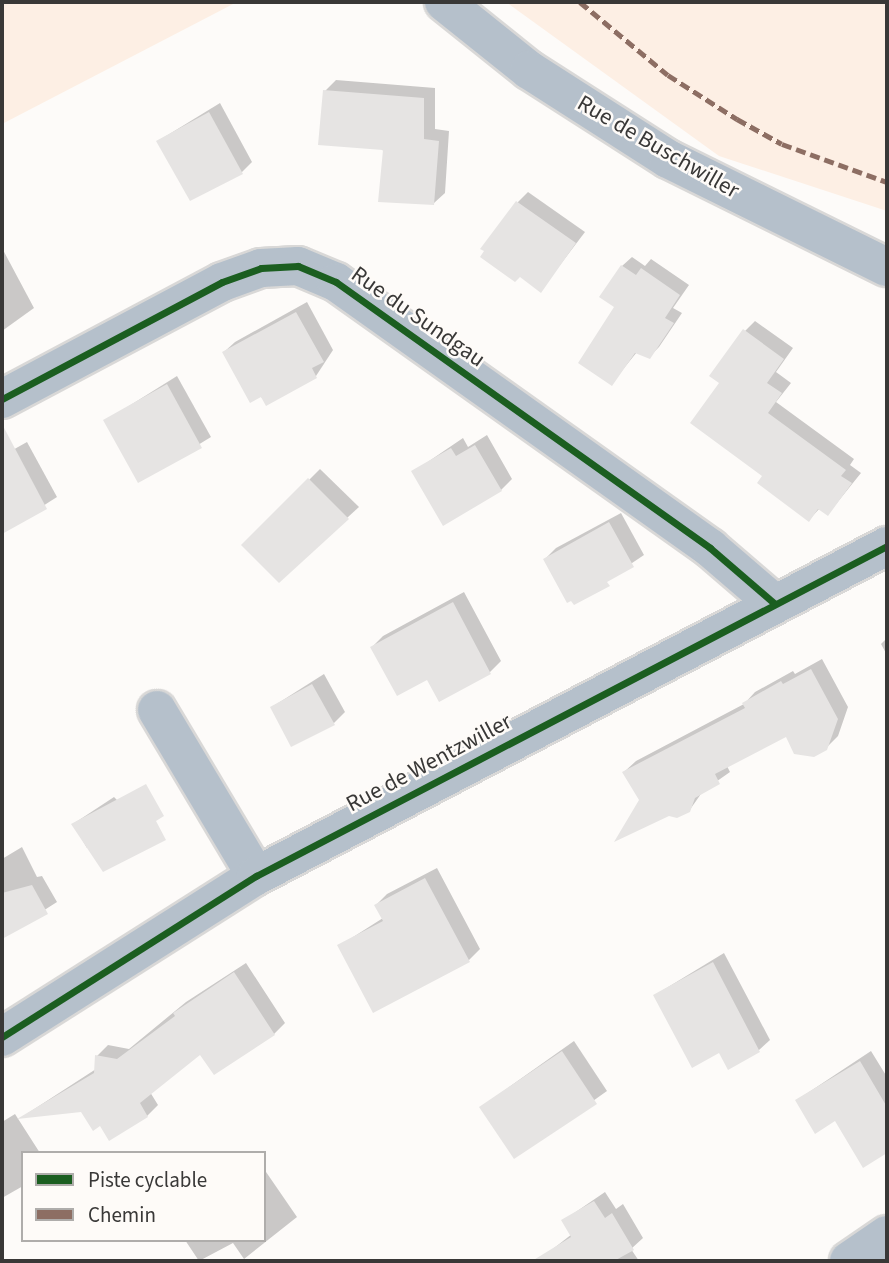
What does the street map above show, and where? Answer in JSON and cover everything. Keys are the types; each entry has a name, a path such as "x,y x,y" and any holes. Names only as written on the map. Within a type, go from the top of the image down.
{"street":[{"name":"Rue de Buschwiller","path":"444,2 529,70 668,159 887,267"},
{"name":"Rue du Sundgau","path":"2,399 222,282 261,268 298,266 337,282 710,548 774,603"},
{"name":"Rue de Wentzwiller","path":"2,1037 256,876 887,546"},
{"path":"157,710 256,876"},
{"path":"849,1261 887,1235"}],"shaded area":[{"path":"2,2 237,2 2,124"},
{"path":"506,2 887,2 887,211 719,156"}],"building":[{"path":"323,90 424,98 424,139 439,141 434,205 378,202 383,150 318,145"},
{"path":"209,112 243,174 190,201 156,141"},
{"path":"516,201 576,243 541,293 520,277 515,282 480,257 484,251 480,249"},
{"path":"621,265 636,275 641,268 680,295 665,318 674,323 650,359 635,353 612,386 578,363 614,307 599,297"},
{"path":"296,312 324,362 312,368 317,378 266,406 261,397 250,403 222,352"},
{"path":"743,329 784,359 767,383 782,393 768,413 846,470 841,476 852,483 828,516 818,509 809,522 757,483 762,476 690,423 719,383 709,376"},
{"path":"167,384 202,448 138,483 103,420"},
{"path":"2,424 47,509 2,534"},
{"path":"475,445 502,491 443,526 411,471 451,448 456,456"},
{"path":"308,478 349,519 279,583 241,545"},
{"path":"609,522 634,567 607,582 610,586 574,605 571,601 567,603 543,559"},
{"path":"453,602 491,674 439,702 427,680 397,696 370,647"},
{"path":"811,669 838,719 827,750 814,757 794,754 786,737 715,774 720,784 695,798 690,812 677,818 669,816 614,842 639,800 622,772 745,708 742,703 781,681 783,684"},
{"path":"312,684 335,725 291,747 270,707"},
{"path":"146,784 164,816 156,821 166,840 103,872 71,824"},
{"path":"425,878 470,962 373,1013 337,945 383,921 374,905"},
{"path":"32,885 48,914 2,939 2,893"},
{"path":"713,962 760,1052 728,1070 719,1053 692,1068 653,995"},
{"path":"234,972 275,1035 214,1075 200,1055 140,1103 148,1117 109,1141 100,1126 93,1131 81,1112 17,1119 94,1073 95,1055 117,1059 175,1016 173,1013"},
{"path":"562,1051 597,1104 514,1159 479,1107"},
{"path":"860,1061 887,1107 887,1153 863,1168 835,1121 815,1134 795,1100"},
{"path":"594,1201 605,1218 612,1213 634,1250 614,1261 532,1261 571,1237 561,1220"}],"marked path":[{"path":"580,2 668,75 737,119 782,144 887,182"}],"cycle path":[{"path":"2,399 222,282 261,268 298,266 336,282 710,548 774,603"},
{"path":"2,1037 256,876 887,546"}]}
